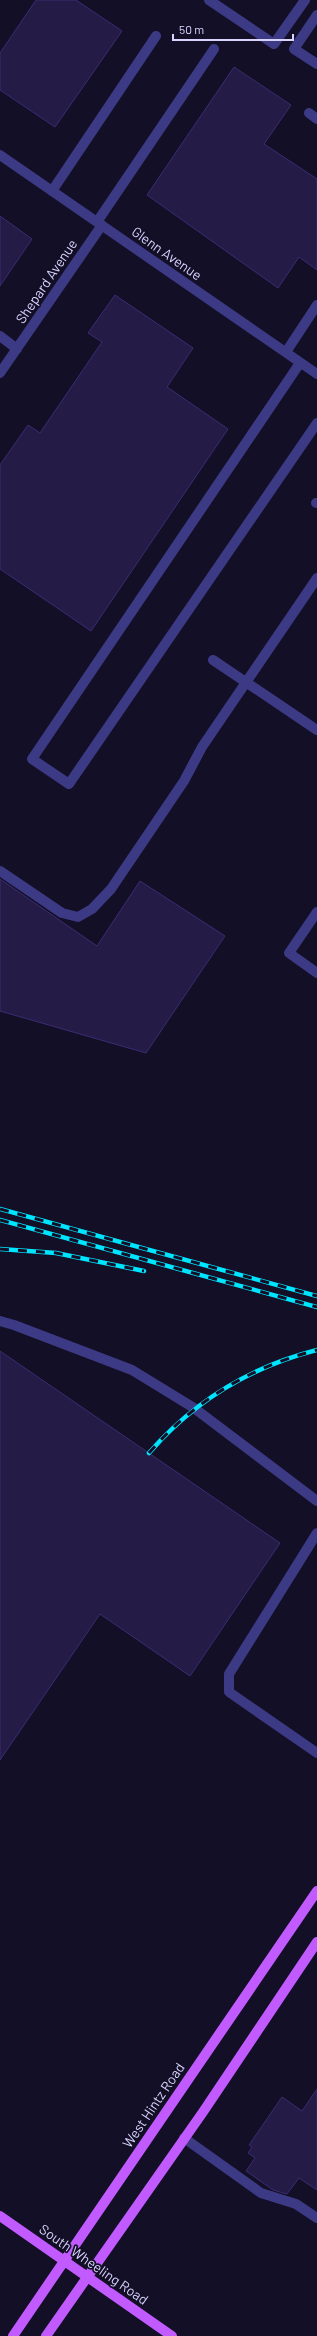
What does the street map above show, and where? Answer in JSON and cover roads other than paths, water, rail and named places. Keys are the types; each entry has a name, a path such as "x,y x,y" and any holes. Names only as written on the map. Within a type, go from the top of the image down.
{"main road":[{"name":"West Hintz Road","path":"12,2336 317,1891"},
{"path":"46,2336 86,2276 184,2138 317,1942"},
{"name":"South Wheeling Road","path":"0,2216 172,2336"}],"street":[{"path":"209,0 274,44 305,0"},
{"path":"317,15 294,49 317,64"},
{"path":"52,191 156,36"},
{"name":"Shepard Avenue","path":"0,373 214,49"},
{"name":"Glenn Avenue","path":"0,155 317,374"},
{"path":"286,352 317,305"},
{"path":"0,336 17,348"},
{"path":"300,363 32,759 69,784 317,423"},
{"path":"0,871 62,913 78,917 92,909 111,889 184,781 202,747 317,578"},
{"path":"213,660 317,730"},
{"path":"317,912 289,953 317,973"},
{"path":"0,1322 14,1325 132,1370 194,1408 317,1501"},
{"path":"317,1533 228,1674 229,1692 317,1753"},
{"path":"184,2138 261,2193 296,2204 317,2218"}],"railway":[{"path":"0,1209 317,1296"},
{"path":"0,1220 317,1307"},
{"path":"0,1249 56,1253 144,1271"},
{"path":"149,1453 166,1434 185,1417 225,1388 246,1376 269,1366 292,1357 317,1350"}]}
